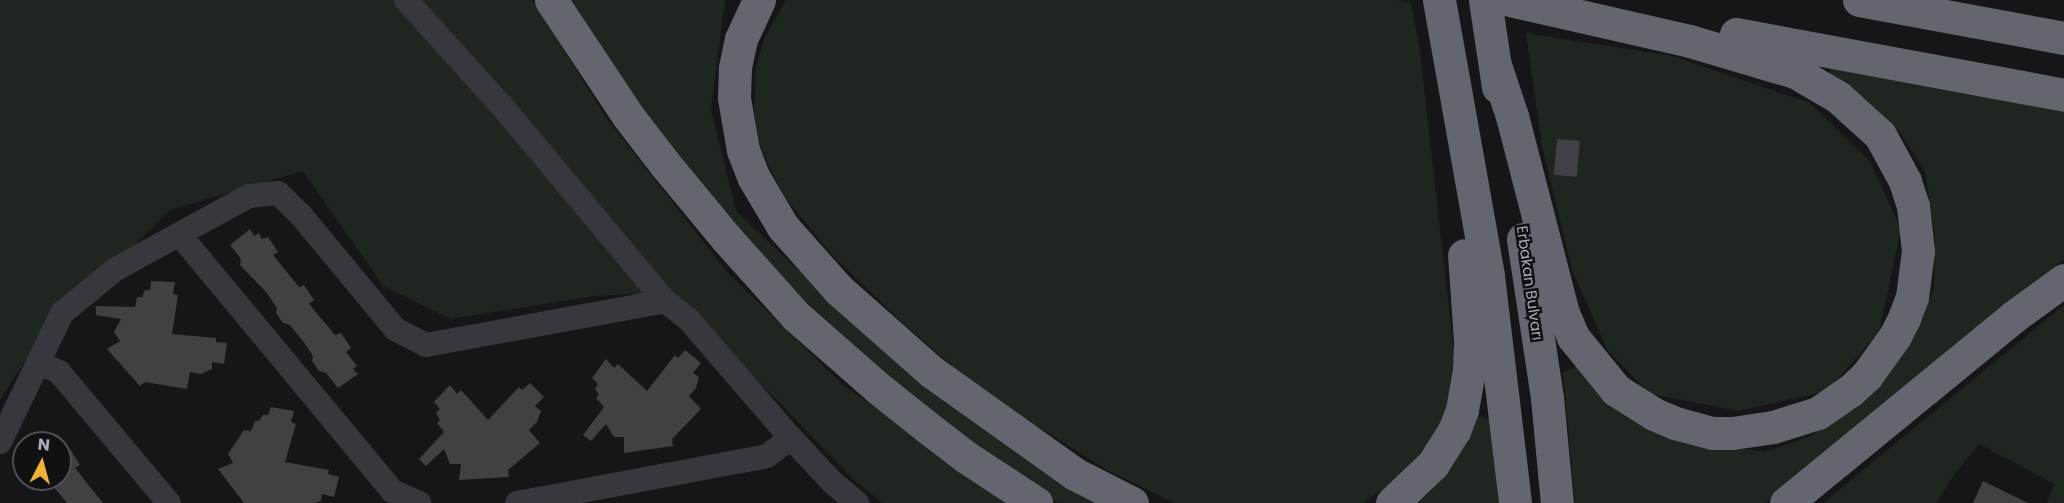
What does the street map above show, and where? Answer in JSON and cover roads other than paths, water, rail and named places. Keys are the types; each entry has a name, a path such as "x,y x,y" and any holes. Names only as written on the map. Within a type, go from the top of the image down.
{"highway":[{"path":"551,0 628,116 664,163 726,238 796,316 878,388 927,427 966,457 1036,503"},
{"path":"759,0 741,39 735,68 736,115 743,150 754,178 783,227 839,290 932,372 1075,474 1131,503"},
{"path":"1439,0 1488,276 1515,503"},
{"path":"1485,0 1495,65 1512,116 1563,312 1573,337 1586,356 1616,390 1654,414 1675,423 1713,433 1732,433 1773,427 1818,413 1850,391 1867,375 1895,336 1904,318 1912,297 1918,251 1913,206 1905,181 1874,128 1838,97 1795,72 1690,41 1510,0"},
{"path":"1549,0 2064,95"},
{"path":"1859,0 2064,38"},
{"name":"Erbakan Bulvarı","path":"1495,65 1545,387 1557,503"},
{"path":"1392,503 1418,481 1444,449 1462,410 1469,372 1468,305 1451,70"},
{"path":"1786,503 2013,317 2064,280"}],"street":[{"path":"406,0 501,105 665,301 689,320 791,438 832,482 857,503"},
{"path":"0,442 62,313 116,269 249,196 278,193 300,214 395,329 426,345 665,301"},
{"path":"179,234 392,491 419,503"},
{"path":"38,363 59,372 169,503"},
{"path":"517,503 767,456 791,438"}]}
